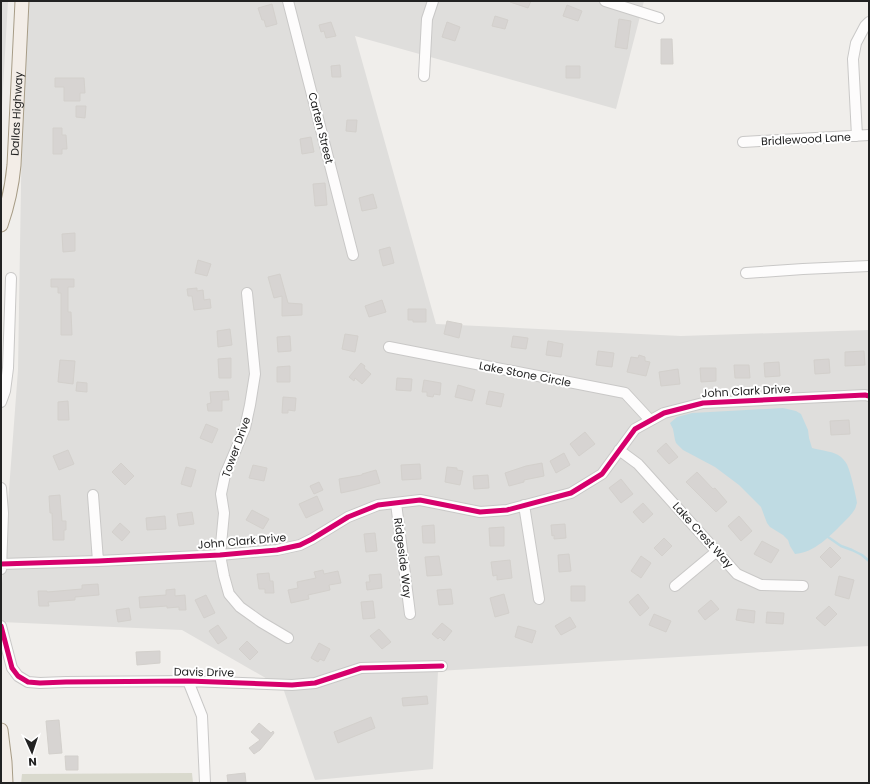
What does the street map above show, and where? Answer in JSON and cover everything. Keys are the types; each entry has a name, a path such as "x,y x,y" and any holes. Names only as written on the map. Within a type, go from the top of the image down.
{"main road":[{"name":"Dallas Highway","path":"1,225 9,199 13,178 22,1"},
{"path":"1,730 7,781"}],"street":[{"name":"Carten Street","path":"288,1 353,255"},
{"path":"424,76 427,19 433,1"},
{"path":"605,1 659,18"},
{"path":"857,136 853,59 856,43 864,26 869,22"},
{"name":"Bridlewood Lane","path":"743,142 869,135"},
{"path":"746,273 869,266"},
{"path":"1,402 5,391 8,368 11,278"},
{"name":"Tower Drive","path":"247,293 255,374 245,428 225,475 221,494 224,513 220,554 229,594 240,607 261,622 288,638"},
{"name":"Lake Stone Circle","path":"389,347 625,393 650,420"},
{"name":"John Clark Drive","path":"1,564 98,561 277,550 300,545 348,517 378,505 420,500 480,512 507,510 571,493 602,474 635,429 664,413 703,403 869,396"},
{"name":"Lake Crest Way","path":"619,450 638,464 737,574 761,585 803,586"},
{"path":"1,488 3,514 1,569"},
{"path":"93,496 98,561"},
{"name":"Ridgeside Way","path":"396,503 410,614"},
{"path":"524,505 539,599"},
{"path":"675,586 716,550"},
{"name":"Davis Drive","path":"1,626 12,668 18,676 28,682 188,681 292,685 315,683 361,668 442,666"},
{"path":"188,681 202,716 205,783"}],"shaded area":[{"path":"1,1 8,1 1,124"},
{"path":"24,1 644,1 616,109 355,36 436,324 681,336 869,330 869,646 438,671 433,769 315,780 283,688 182,630 1,622 1,597 18,370"},
{"path":"192,773 193,783 21,783 22,774"}],"water":[{"path":"783,408 796,411 801,414 808,430 812,448 835,453 845,462 848,466 857,503 851,515 822,543 802,553 795,554 788,540 770,527 761,507 739,485 715,467 683,450 676,443 670,423 677,417 692,413"}],"building":[{"path":"510,1 531,1 528,8"},
{"path":"272,4 277,24 266,27 258,8"},
{"path":"567,5 582,11 578,21 563,16"},
{"path":"495,16 508,20 505,29 492,26"},
{"path":"619,19 631,21 627,49 615,47"},
{"path":"331,22 336,36 326,38 324,31 321,32 319,25"},
{"path":"447,22 460,27 455,41 442,37"},
{"path":"661,39 672,39 673,64 661,64"},
{"path":"340,65 341,77 332,77 331,66"},
{"path":"566,66 580,66 580,78 566,78"},
{"path":"55,78 84,78 85,93 80,93 80,101 64,101 64,87 55,87"},
{"path":"76,106 86,106 85,118 76,117"},
{"path":"347,120 357,120 356,132 346,131"},
{"path":"53,128 62,128 62,135 66,135 67,149 62,149 62,154 53,154"},
{"path":"311,137 314,152 302,154 300,139"},
{"path":"325,183 327,205 315,206 313,184"},
{"path":"373,194 377,208 362,211 359,198"},
{"path":"75,233 75,251 63,252 62,234"},
{"path":"390,247 394,263 383,266 379,250"},
{"path":"198,260 211,264 207,276 195,273"},
{"path":"280,274 288,303 302,304 302,315 282,316 282,296 274,298 268,277"},
{"path":"51,279 74,279 74,287 68,287 68,312 71,312 72,335 61,335 61,293 58,293 58,287 51,287"},
{"path":"197,288 197,291 203,290 204,300 210,299 211,308 194,310 192,296 188,296 187,289"},
{"path":"382,300 386,312 369,317 365,306"},
{"path":"408,309 426,309 426,322 413,322 413,320 408,320"},
{"path":"447,321 462,324 459,338 444,334"},
{"path":"230,329 232,345 218,347 217,331"},
{"path":"345,334 358,336 355,352 342,349"},
{"path":"290,336 291,351 278,352 277,337"},
{"path":"513,336 528,338 526,349 511,347"},
{"path":"548,341 563,344 561,357 546,355"},
{"path":"598,351 614,353 612,367 596,365"},
{"path":"864,351 865,365 845,366 845,352"},
{"path":"639,355 645,357 645,361 650,362 646,376 627,372 631,357 638,358"},
{"path":"231,358 231,378 219,378 218,359"},
{"path":"829,359 830,373 815,374 814,360"},
{"path":"60,360 75,361 73,384 58,382"},
{"path":"779,362 780,376 765,377 764,363"},
{"path":"361,363 371,374 362,384 355,378 354,381 349,377"},
{"path":"734,365 749,365 750,378 735,378"},
{"path":"290,366 290,382 277,382 277,367"},
{"path":"700,368 716,368 716,381 701,382"},
{"path":"678,369 680,384 661,386 659,372"},
{"path":"397,378 412,379 411,391 396,390"},
{"path":"424,380 441,383 440,395 434,394 433,397 427,396 427,392 422,392"},
{"path":"77,382 87,383 87,392 76,391"},
{"path":"458,385 475,390 472,401 455,397"},
{"path":"228,391 229,400 222,400 222,411 208,411 207,404 211,403 210,392"},
{"path":"489,391 504,394 501,407 486,404"},
{"path":"283,397 296,398 295,411 288,410 288,413 282,413"},
{"path":"68,401 69,420 58,420 58,402"},
{"path":"849,420 850,434 831,435 830,421"},
{"path":"206,424 218,429 212,443 200,438"},
{"path":"585,432 595,444 579,456 570,444"},
{"path":"666,443 678,457 669,464 657,451"},
{"path":"68,450 74,464 59,470 53,456"},
{"path":"564,453 570,465 556,473 550,461"},
{"path":"121,463 134,476 125,485 112,472"},
{"path":"542,463 544,476 524,480 524,482 509,486 505,473 526,466"},
{"path":"420,464 421,479 402,480 401,465"},
{"path":"253,465 267,468 264,481 249,478"},
{"path":"186,467 196,470 191,487 181,484"},
{"path":"447,467 457,468 457,470 463,471 460,485 445,482"},
{"path":"376,470 380,483 341,493 339,479 362,475"},
{"path":"697,472 713,489 715,488 727,502 716,512 686,482"},
{"path":"488,475 489,488 474,489 473,476"},
{"path":"621,479 633,494 621,503 609,488"},
{"path":"319,482 323,490 314,494 310,486"},
{"path":"60,495 62,521 66,521 66,530 64,530 64,540 53,540 52,513 50,513 49,496"},
{"path":"317,496 323,510 306,518 299,504"},
{"path":"643,503 653,514 643,523 633,512"},
{"path":"252,510 269,519 263,529 246,520"},
{"path":"192,512 194,524 179,526 177,514"},
{"path":"165,516 166,529 147,530 146,518"},
{"path":"739,516 752,531 741,541 728,526"},
{"path":"120,523 130,532 122,541 112,532"},
{"path":"565,524 566,538 554,539 554,535 552,536 551,525"},
{"path":"434,525 435,543 423,543 422,526"},
{"path":"504,527 504,546 490,546 489,528"},
{"path":"375,533 377,551 366,552 364,534"},
{"path":"664,538 672,546 662,556 654,548"},
{"path":"762,541 779,550 771,563 754,554"},
{"path":"830,547 841,558 831,568 820,557"},
{"path":"569,554 571,571 559,572 558,555"},
{"path":"439,556 442,575 427,576 425,557"},
{"path":"641,556 651,563 641,578 631,571"},
{"path":"510,560 512,578 497,580 497,575 493,576 491,562"},
{"path":"323,570 324,574 338,571 341,583 329,585 330,590 308,595 309,599 291,603 288,590 298,588 297,582 316,578 314,572"},
{"path":"269,573 270,581 273,581 274,593 265,593 265,589 259,589 257,574"},
{"path":"381,574 382,588 367,590 366,582 370,582 369,575"},
{"path":"839,576 854,580 849,599 835,595"},
{"path":"98,584 99,595 75,597 75,600 48,602 49,606 39,606 38,591 47,592 82,589 82,585"},
{"path":"571,586 585,586 585,601 571,601"},
{"path":"175,589 175,596 185,595 186,610 179,610 179,607 167,608 167,606 140,608 139,597 166,595 166,590"},
{"path":"451,589 453,604 439,605 437,590"},
{"path":"504,594 509,613 495,617 490,598"},
{"path":"638,594 649,608 640,616 629,602"},
{"path":"206,595 215,613 204,618 195,600"},
{"path":"711,600 719,609 705,620 698,611"},
{"path":"373,601 375,618 363,619 361,602"},
{"path":"829,606 837,614 825,626 816,618"},
{"path":"129,608 131,620 118,622 116,610"},
{"path":"738,609 755,611 754,623 736,620"},
{"path":"767,612 784,613 783,624 766,623"},
{"path":"654,614 671,621 666,632 649,625"},
{"path":"570,617 576,627 561,635 555,626"},
{"path":"442,623 452,631 444,641 440,637 438,639 432,634"},
{"path":"218,625 227,638 218,644 209,631"},
{"path":"518,626 536,631 532,643 515,637"},
{"path":"379,629 391,642 382,649 370,636"},
{"path":"247,641 258,652 250,660 239,649"},
{"path":"319,643 330,649 324,661 320,659 318,662 311,658"},
{"path":"160,651 160,663 137,665 136,652"},
{"path":"427,696 428,704 403,706 402,698"},
{"path":"371,717 375,728 338,743 334,732"},
{"path":"59,720 62,753 49,754 46,721"},
{"path":"259,723 271,733 273,731 274,733 260,750 254,754 249,748 260,740 251,732"},
{"path":"65,756 78,756 78,770 66,770"},
{"path":"245,773 246,783 228,783 227,775"}],"waterway":[{"path":"828,537 841,546 862,555 869,561"}],"cycle path":[{"path":"1,564 220,555 277,550 300,545 348,517 378,505 420,500 480,512 507,510 571,493 602,474 635,429 664,413 703,403 869,396"},
{"path":"1,626 12,668 18,676 28,682 188,681 292,685 315,683 361,668 442,666"}]}
